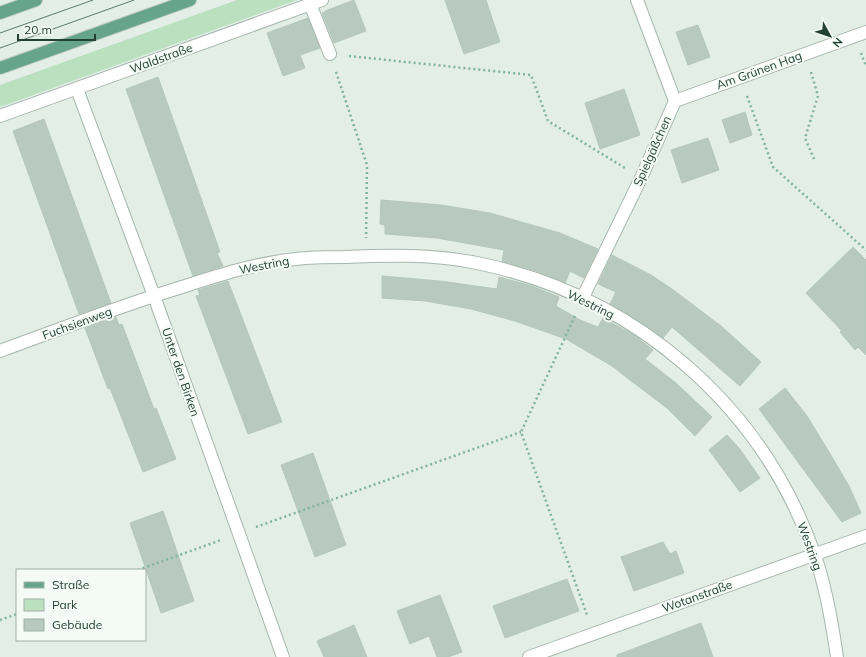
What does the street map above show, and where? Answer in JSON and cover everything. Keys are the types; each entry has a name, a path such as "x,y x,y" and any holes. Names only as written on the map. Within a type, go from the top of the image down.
{"main road":[{"path":"0,13 36,0"},
{"path":"0,68 190,0"}],"street":[{"name":"Waldstraße","path":"0,116 322,0"},
{"name":"Spielgäßchen","path":"583,297 641,178 674,101 637,0"},
{"path":"310,4 330,54"},
{"name":"Am Grünen Hag","path":"674,101 866,32"},
{"name":"Unter den Birken","path":"77,88 154,296 283,657"},
{"name":"Westring","path":"154,296 238,269 296,259 366,256 426,256 475,262 526,275 583,297 638,328 686,364 730,408 753,437 775,470 796,509 815,554 831,612 837,657"},
{"name":"Fuchsienweg","path":"0,351 154,296"},
{"name":"Wotanstraße","path":"529,657 866,536"}],"path":[{"path":"366,256 366,165 330,54 532,75 548,121 641,178"},
{"path":"805,54 818,96 806,138 814,159"},
{"path":"740,77 773,167 866,250"},
{"path":"583,297 521,432 594,634"},
{"path":"141,569 521,432"},
{"path":"0,620 16,614"}],"green space":[{"path":"237,0 297,0 0,107 0,85"}],"building":[{"path":"354,0 366,31 334,43 322,13"},
{"path":"445,0 486,0 500,42 464,54"},
{"path":"308,18 320,48 300,55 305,68 283,76 267,33"},
{"path":"698,25 710,57 688,65 676,32"},
{"path":"158,77 220,252 217,253 223,266 193,276 126,89"},
{"path":"624,89 640,135 600,149 585,103"},
{"path":"745,112 752,135 730,143 722,120"},
{"path":"44,119 111,303 79,314 13,131"},
{"path":"708,138 719,170 682,183 671,150"},
{"path":"381,200 441,205 490,213 560,233 598,249 584,278 570,271 565,283 536,271 502,262 504,250 437,238 385,234 385,225 380,224"},
{"path":"853,247 866,260 866,355 858,347 855,350 840,332 842,331 806,293"},
{"path":"612,255 651,275 672,289 721,326 761,362 740,386 672,327 663,338 642,323 610,304 616,292 598,284"},
{"path":"382,276 440,281 497,289 499,277 532,286 559,297 556,306 580,320 598,327 603,318 634,335 653,350 645,359 676,383 712,417 695,436 667,408 612,366 566,339 515,321 471,309 425,301 382,298"},
{"path":"228,281 282,422 248,434 196,296 200,295 198,290"},
{"path":"116,317 119,325 122,324 154,409 156,408 176,459 143,472 110,388 108,389 85,328"},
{"path":"785,388 807,416 829,452 849,486 861,513 842,522 759,409"},
{"path":"727,435 739,448 760,478 740,492 709,450"},
{"path":"313,453 346,545 315,557 281,465"},
{"path":"163,511 194,601 161,613 130,523"},
{"path":"663,542 670,554 676,551 684,573 634,591 621,557"},
{"path":"567,579 579,611 505,638 493,606"},
{"path":"440,595 462,652 448,657 437,657 429,636 410,644 397,611"},
{"path":"701,623 713,657 617,657 617,655"},
{"path":"354,625 367,657 324,657 317,641"}],"tram line":[{"path":"0,33 93,0"},
{"path":"0,48 134,0"}]}
